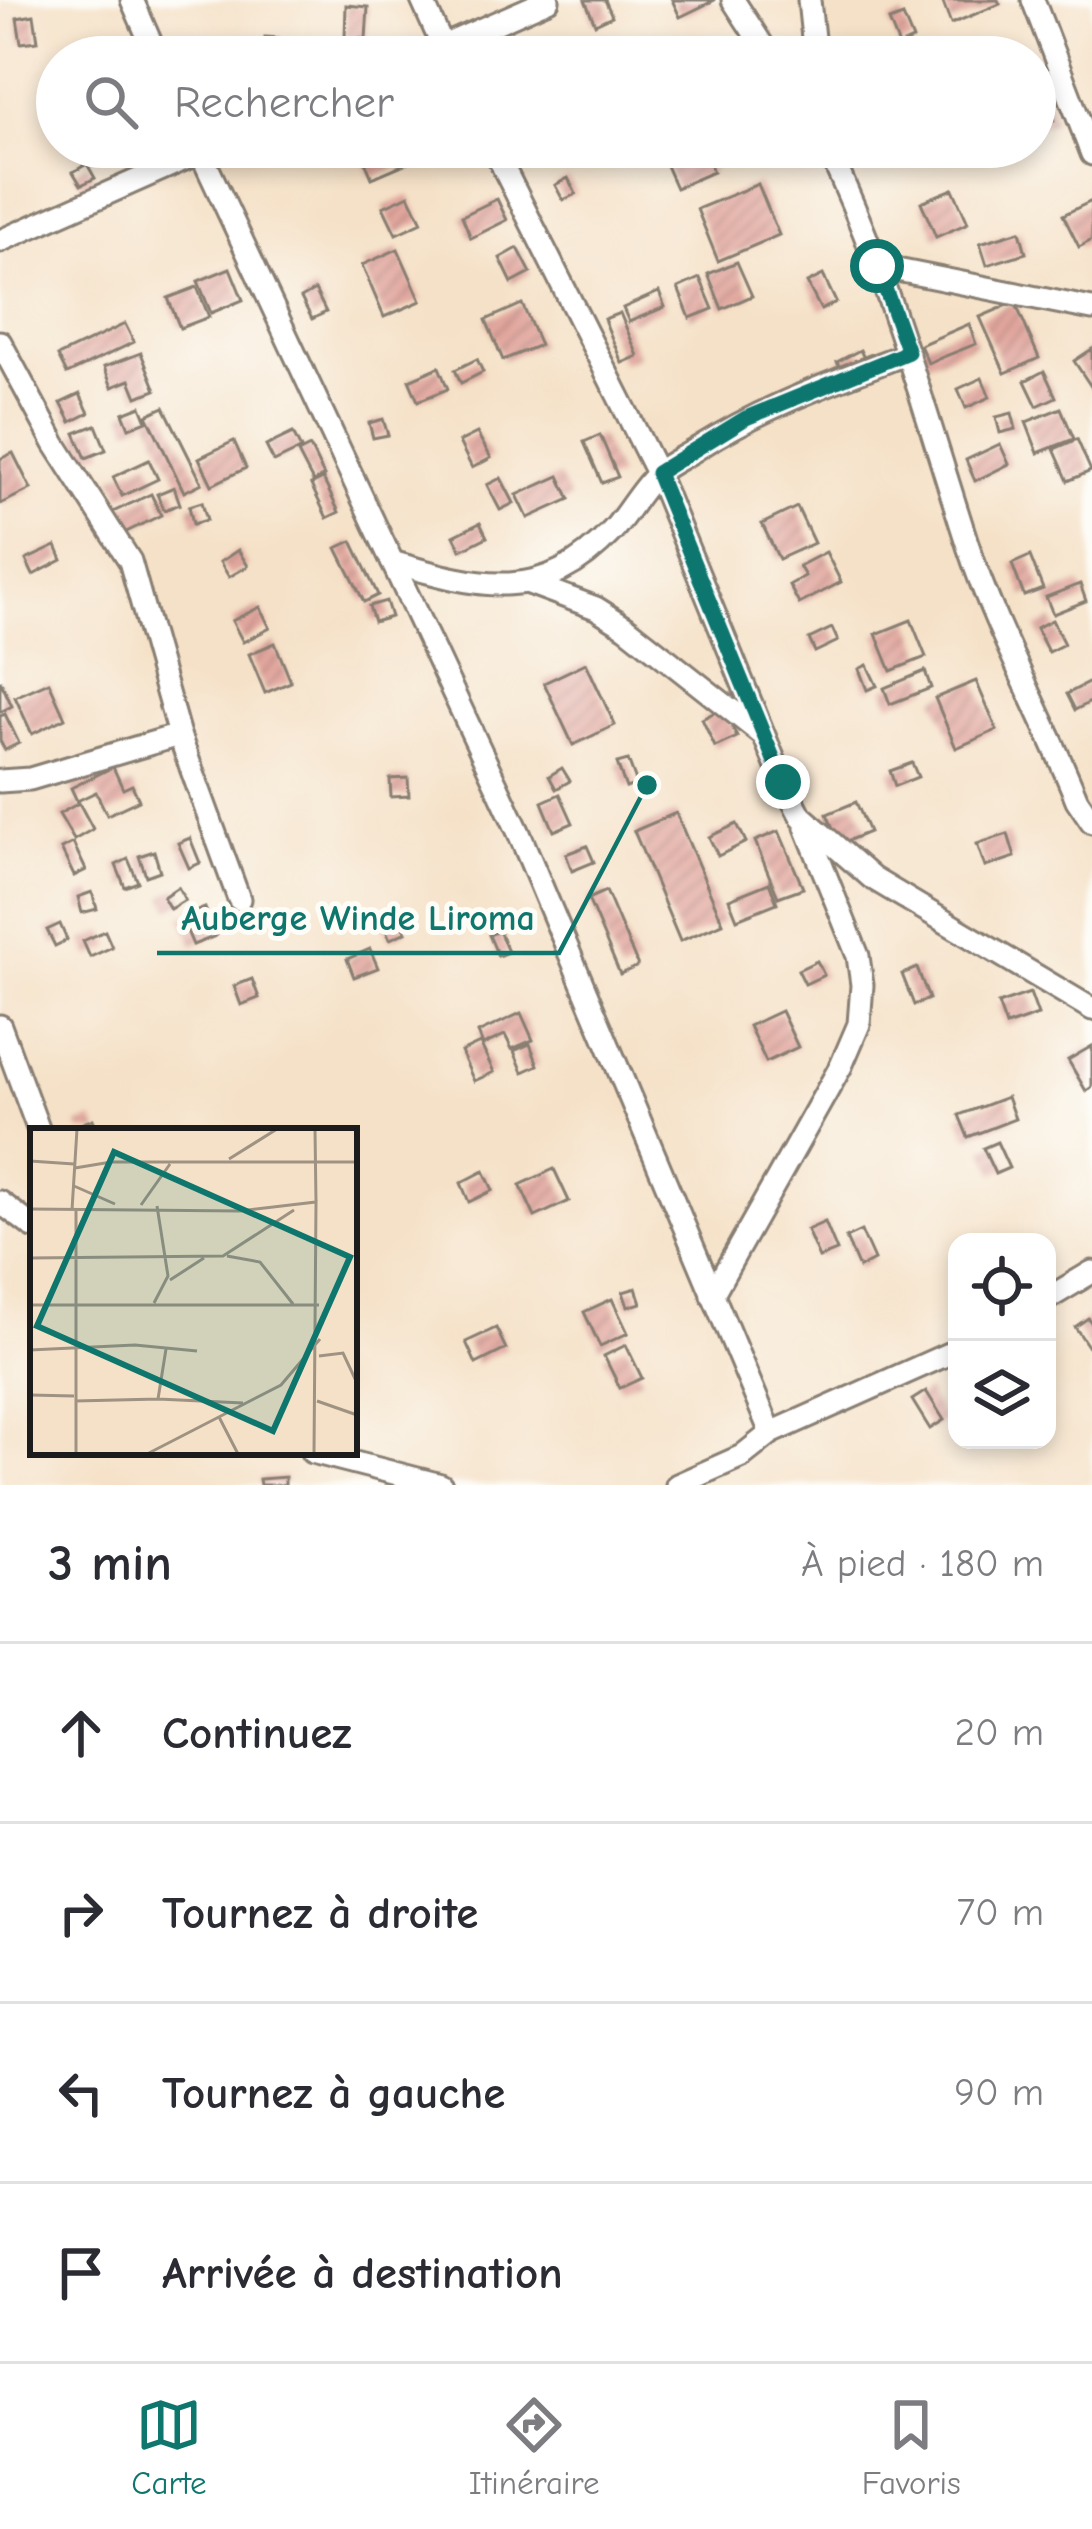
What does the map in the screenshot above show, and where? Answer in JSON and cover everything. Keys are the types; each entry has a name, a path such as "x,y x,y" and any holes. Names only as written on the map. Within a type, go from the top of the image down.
{"street":[{"path":"132,0 148,36"},
{"path":"422,0 438,36"},
{"path":"477,36 548,0"},
{"path":"734,0 757,36"},
{"path":"809,0 813,36"},
{"path":"1033,0 1047,36"},
{"path":"1056,60 1092,154"},
{"path":"0,242 162,168"},
{"path":"213,168 519,833 771,1433"},
{"path":"504,168 657,473 858,956 859,1024 841,1066 712,1294"},
{"path":"836,168 908,352 970,550 1077,800 1092,822"},
{"path":"877,266 1092,309"},
{"path":"0,342 55,444 130,561 178,735 238,899"},
{"path":"392,562 498,587 529,583 566,570 595,548 657,473 746,418 908,352"},
{"path":"529,583 596,608 626,627 766,738"},
{"path":"0,782 30,779 178,735"},
{"path":"801,816 872,878 1092,1009"},
{"path":"0,1026 38,1128"},
{"path":"0,1202 30,1225"},
{"path":"1056,1294 1092,1272"},
{"path":"677,1485 742,1456 771,1433 948,1354"},
{"path":"321,1455 441,1485"}],"building":[{"path":"585,0 605,0 612,16 595,24"},
{"path":"672,0 715,0 680,17"},
{"path":"942,0 998,0 1000,4 951,24"},
{"path":"346,5 368,7 366,36 345,36"},
{"path":"34,15 36,41 21,43 17,18"},
{"path":"903,16 911,36 895,36 889,21"},
{"path":"89,168 95,178 81,185 73,172"},
{"path":"368,168 395,168 372,178"},
{"path":"667,168 711,168 713,172 676,188"},
{"path":"568,178 576,194 563,200 555,185"},
{"path":"758,184 779,235 718,261 697,209"},
{"path":"953,189 968,223 936,237 921,202"},
{"path":"409,195 422,222 396,234 383,207"},
{"path":"497,199 507,220 471,238 462,216"},
{"path":"1092,201 1092,240 1079,247 1063,215"},
{"path":"1020,231 1026,253 987,265 980,243"},
{"path":"518,248 531,273 512,283 500,258"},
{"path":"398,249 421,301 384,317 362,265"},
{"path":"737,262 752,296 722,309 708,274"},
{"path":"230,268 243,300 211,313 198,281"},
{"path":"823,275 836,302 821,310 807,283"},
{"path":"700,278 713,309 690,318 678,288"},
{"path":"197,287 209,317 180,328 168,298"},
{"path":"315,290 326,312 312,319 301,298"},
{"path":"659,292 665,307 629,322 623,308"},
{"path":"1015,302 1039,358 1005,373 980,317"},
{"path":"522,304 540,345 503,360 486,320"},
{"path":"620,313 638,356 622,363 604,319"},
{"path":"125,324 134,342 67,374 58,356"},
{"path":"969,324 976,344 928,363 920,345"},
{"path":"1092,349 1092,388 1074,361"},
{"path":"860,350 868,366 845,377 837,362"},
{"path":"141,353 156,390 137,397 130,380 112,387 104,367"},
{"path":"477,359 483,372 461,383 455,370"},
{"path":"439,367 448,389 418,401 409,380"},
{"path":"1044,371 1056,397 1037,406 1025,381"},
{"path":"982,378 990,397 966,408 958,389"},
{"path":"80,394 89,413 71,422 61,403"},
{"path":"141,406 147,421 129,428 123,413"},
{"path":"164,407 202,483 184,492 147,415"},
{"path":"1061,408 1074,439 1038,453 1026,422"},
{"path":"1012,413 1016,429 1000,433 996,417"},
{"path":"383,419 388,435 373,438 369,423"},
{"path":"96,425 106,450 86,458 75,433"},
{"path":"293,433 301,449 274,462 266,446"},
{"path":"477,433 491,458 472,468 459,442"},
{"path":"600,435 618,477 602,483 584,442"},
{"path":"1077,439 1091,471 1068,481 1054,449"},
{"path":"234,441 246,468 212,485 199,458"},
{"path":"1000,444 1009,464 975,481 966,460"},
{"path":"310,447 324,476 313,482 298,453"},
{"path":"13,453 31,489 0,504 0,459"},
{"path":"149,460 158,479 122,496 113,477"},
{"path":"559,476 570,499 528,518 517,495"},
{"path":"501,478 514,503 500,510 487,485"},
{"path":"323,479 339,512 327,518 311,485"},
{"path":"174,487 180,504 164,510 157,494"},
{"path":"151,494 161,515 122,534 111,513"},
{"path":"202,502 207,520 193,524 189,506"},
{"path":"797,507 814,543 779,559 762,524"},
{"path":"480,523 487,537 461,550 454,536"},
{"path":"352,541 378,595 364,602 337,548"},
{"path":"56,546 62,560 33,575 26,560"},
{"path":"238,550 248,566 229,577 220,562"},
{"path":"826,552 841,582 799,604 789,585 805,576 799,566"},
{"path":"1030,556 1043,589 1024,596 1012,564"},
{"path":"1080,584 1086,601 1053,614 1046,597"},
{"path":"386,601 391,617 374,622 369,606"},
{"path":"260,607 270,628 243,642 232,621"},
{"path":"911,620 926,657 891,671 876,634"},
{"path":"1052,620 1064,644 1048,652 1036,628"},
{"path":"832,628 838,641 815,652 809,639"},
{"path":"275,643 291,682 265,693 249,654"},
{"path":"586,663 615,725 573,745 544,683"},
{"path":"867,665 877,686 867,690 859,669"},
{"path":"925,671 931,688 890,704 884,688"},
{"path":"0,680 12,706 0,712"},
{"path":"976,681 997,730 956,748 935,698"},
{"path":"1092,681 1092,701 1075,710 1067,694"},
{"path":"49,682 65,718 32,734 15,697"},
{"path":"723,708 737,737 715,747 702,719"},
{"path":"5,714 19,743 5,750 0,741 0,716"},
{"path":"628,760 637,784 626,788 617,763"},
{"path":"912,763 918,777 895,786 890,771"},
{"path":"113,767 123,789 132,785 139,800 107,815 96,792 77,801 71,788"},
{"path":"562,768 570,781 556,789 549,776"},
{"path":"408,778 409,796 391,797 390,779"},
{"path":"560,794 573,823 554,831 542,802"},
{"path":"856,802 869,832 840,844 827,814"},
{"path":"79,803 93,829 74,840 59,814"},
{"path":"676,813 723,923 680,941 634,831"},
{"path":"737,824 746,842 718,856 709,837"},
{"path":"779,831 803,888 778,897 755,841"},
{"path":"1008,834 1015,857 985,867 977,844"},
{"path":"190,838 200,863 189,868 178,843"},
{"path":"73,843 86,870 74,876 61,849"},
{"path":"587,846 594,862 572,871 566,854"},
{"path":"154,851 160,871 146,876 139,856"},
{"path":"128,859 138,882 125,887 116,865"},
{"path":"769,883 777,903 737,919 729,899"},
{"path":"178,887 185,900 170,909 163,897"},
{"path":"606,891 638,966 620,974 588,899"},
{"path":"92,892 97,909 82,913 78,897"},
{"path":"205,908 216,936 193,945 181,917"},
{"path":"394,908 406,932 390,939 379,915"},
{"path":"60,924 67,940 55,946 47,930"},
{"path":"105,931 112,947 90,957 83,941"},
{"path":"499,931 508,952 498,956 489,935"},
{"path":"370,949 378,968 354,977 347,959"},
{"path":"817,961 824,975 805,984 798,970"},
{"path":"917,968 929,999 914,1005 902,974"},
{"path":"252,979 259,998 241,1005 234,986"},
{"path":"1030,993 1038,1015 1006,1026 998,1004"},
{"path":"781,1011 798,1047 766,1062 749,1026"},
{"path":"521,1013 533,1040 512,1049 505,1035 483,1045 478,1033"},
{"path":"480,1043 494,1072 474,1081 461,1052"},
{"path":"530,1044 538,1065 523,1072 514,1051"},
{"path":"1092,1046 1092,1087 1086,1091 1068,1060"},
{"path":"1007,1097 1015,1119 968,1137 959,1115"},
{"path":"93,1119 97,1128 79,1128"},
{"path":"997,1142 1009,1168 995,1174 983,1148"},
{"path":"554,1169 569,1201 535,1217 520,1185"},
{"path":"484,1171 493,1190 469,1202 461,1183"},
{"path":"825,1222 837,1251 819,1258 807,1230"},
{"path":"861,1231 874,1260 859,1268 846,1238"},
{"path":"636,1288 641,1303 628,1307 623,1292"},
{"path":"612,1299 628,1333 600,1346 584,1312"},
{"path":"1088,1318 1092,1324 1092,1352 1075,1327"},
{"path":"496,1328 506,1349 476,1364 466,1342"},
{"path":"626,1345 642,1378 620,1388 604,1356"},
{"path":"926,1391 944,1420 930,1429 912,1400"},
{"path":"285,1477 285,1485 260,1485 259,1479"}],"place":[{"name":"Auberge Winde Liroma","path":"647,785"}],"route":[{"path":"783,782 657,473 746,418 908,352 877,266"}]}
